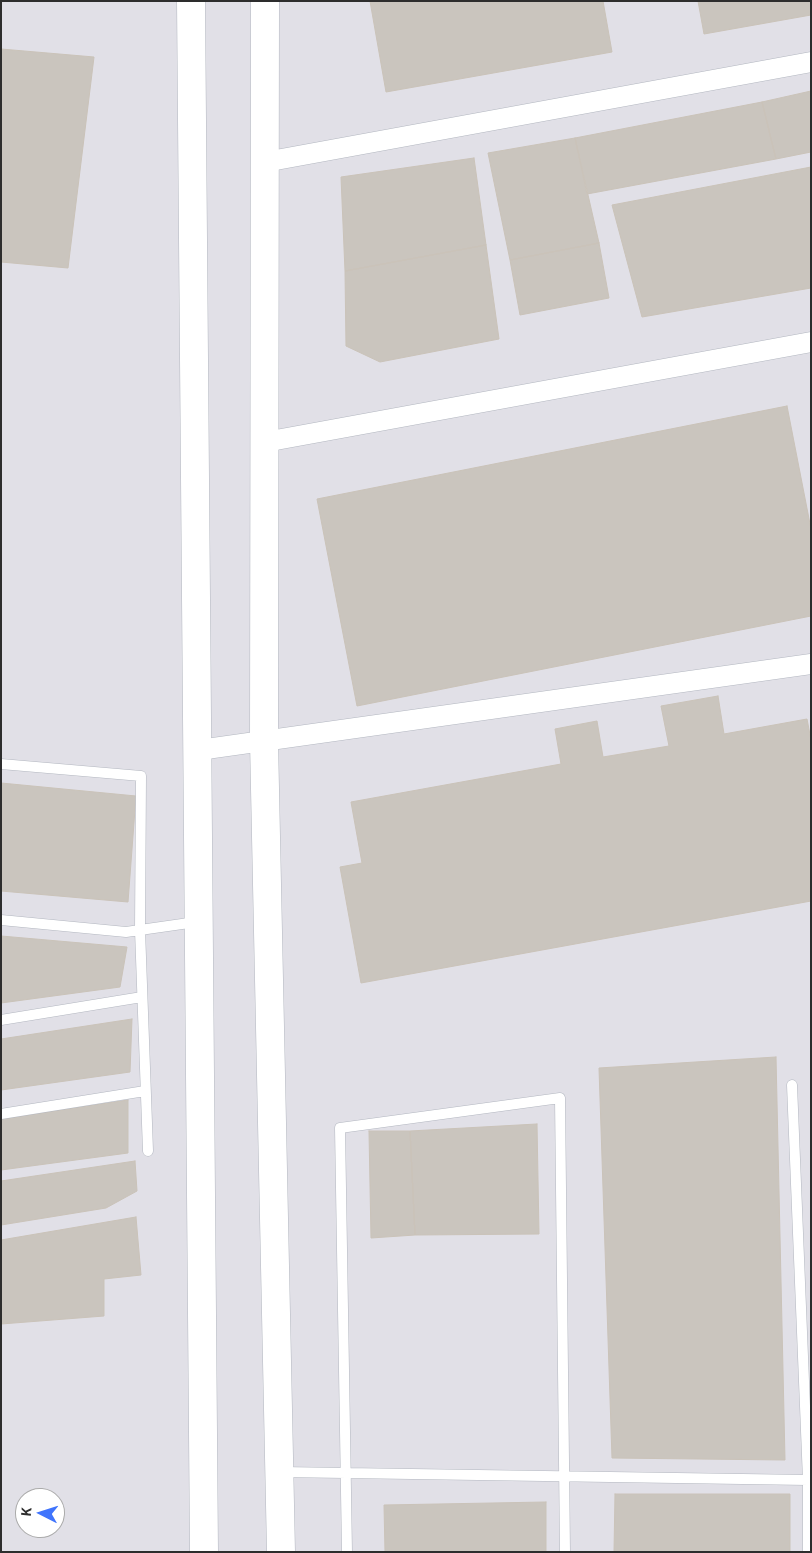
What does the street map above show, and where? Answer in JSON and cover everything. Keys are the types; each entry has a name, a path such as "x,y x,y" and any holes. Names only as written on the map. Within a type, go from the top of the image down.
{"main road":[{"path":"192,1 204,1552"},
{"path":"265,1 264,740 281,1552"}],"street":[{"path":"265,162 811,62"},
{"path":"265,442 811,342"},
{"path":"199,750 811,664"}],"lane":[{"path":"1,764 141,776 140,930 148,1151"},
{"path":"1,920 126,932 200,921"},
{"path":"1,1020 142,997"},
{"path":"792,1085 808,1480 808,1552"},
{"path":"1,1114 145,1091"},
{"path":"347,1552 340,1128 560,1098 565,1552"},
{"path":"279,1472 808,1480"}],"shaded area":[{"path":"1,1 811,1 811,1552 1,1552"}],"building":[{"path":"370,1 603,1 612,52 386,92"},
{"path":"698,1 811,1 811,15 704,34"},
{"path":"1,49 94,57 68,268 1,262"},
{"path":"811,91 811,152 776,159 762,102"},
{"path":"762,102 776,159 587,194 575,138"},
{"path":"575,138 599,243 510,260 488,153"},
{"path":"474,158 486,245 345,271 341,177"},
{"path":"811,167 811,288 642,317 612,205"},
{"path":"599,243 609,298 520,315 510,260"},
{"path":"486,245 499,339 380,362 346,346 345,271"},
{"path":"787,406 811,529 811,616 357,706 317,499"},
{"path":"718,696 724,734 807,719 811,740 811,901 361,983 340,867 362,863 351,802 561,764 555,729 597,721 603,757 669,746 661,706"},
{"path":"1,783 136,796 128,902 1,891"},
{"path":"1,936 127,947 120,987 1,1003"},
{"path":"132,1019 130,1072 1,1090 1,1039"},
{"path":"776,1057 785,1460 612,1458 599,1068"},
{"path":"128,1100 128,1153 1,1170 1,1119"},
{"path":"537,1124 539,1234 415,1235 410,1131"},
{"path":"369,1131 410,1131 415,1235 371,1238"},
{"path":"135,1161 137,1191 106,1208 1,1225 1,1181"},
{"path":"136,1217 141,1275 104,1279 104,1316 1,1324 1,1240"},
{"path":"615,1494 790,1494 790,1552 614,1552"},
{"path":"546,1502 546,1552 385,1552 384,1505"}]}
